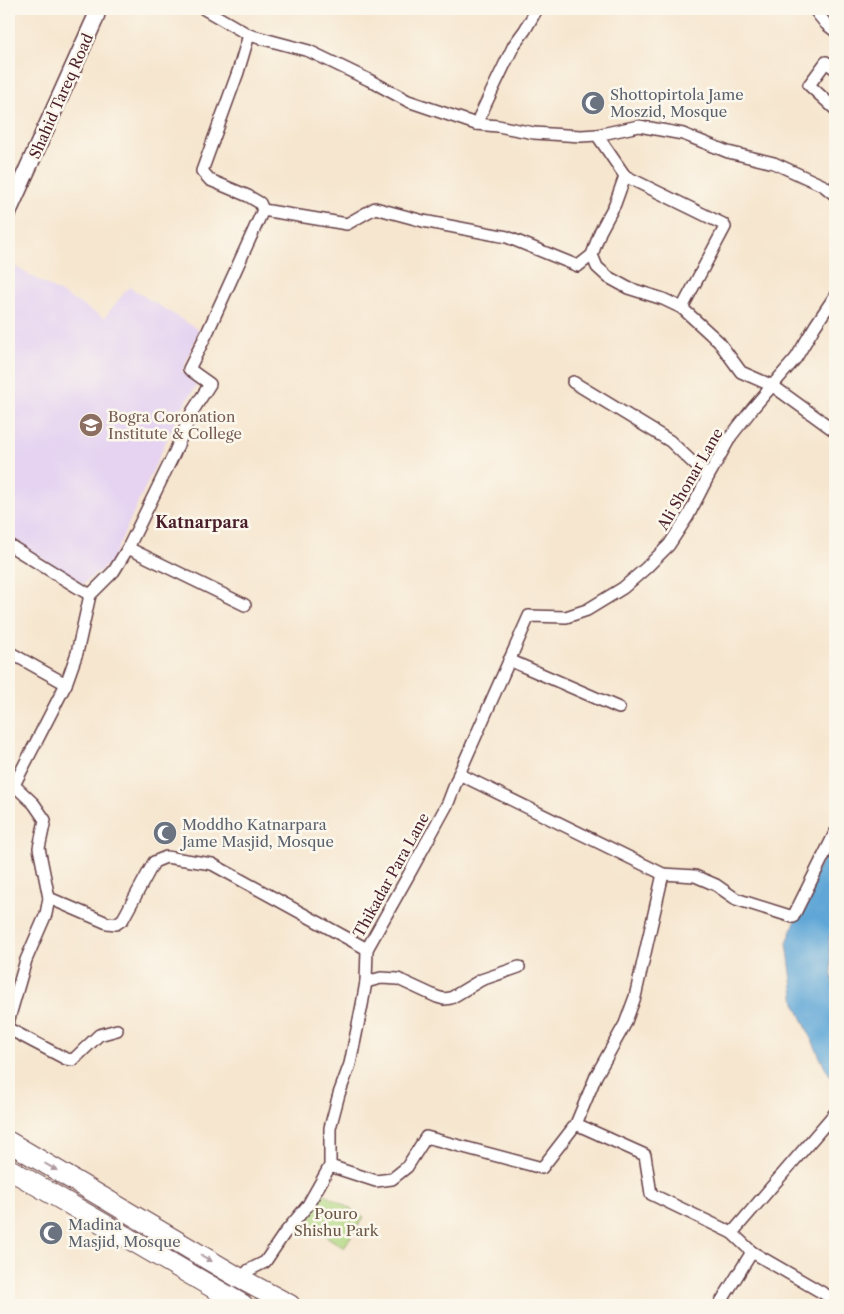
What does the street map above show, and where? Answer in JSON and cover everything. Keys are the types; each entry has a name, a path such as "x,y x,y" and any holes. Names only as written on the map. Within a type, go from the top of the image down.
{"highway":[{"path":"9,1142 241,1279 290,1305"},
{"path":"9,1169 234,1303"}],"street":[{"name":"Shahid Tareq Road","path":"9,210 96,19 98,9"},
{"path":"204,9 250,35 309,51 408,101 476,124 498,126 534,134 581,136 639,126 683,134 728,152 774,163 824,186 835,195"},
{"path":"476,124 514,45 537,9"},
{"path":"814,9 835,32"},
{"path":"9,1019 26,960 46,914 49,898 40,848 45,820 34,804 11,785 66,684 77,653 90,595 114,571 128,548 174,454 192,412 210,384 189,369 263,210 260,203 210,180 202,171 250,35"},
{"path":"835,69 826,62 809,85 835,109"},
{"path":"597,134 625,176 723,224 724,227 682,308"},
{"path":"263,210 347,224 375,208 423,221 507,237 578,266 592,255 600,232 615,204 625,176"},
{"path":"592,255 596,267 608,277 628,288 663,299 682,308 719,342 741,372 773,386 835,431"},
{"name":"Ali Shonar Lane","path":"529,616 566,617 587,610 623,588 669,545 688,516 732,436 753,408 796,358 814,326 835,296"},
{"path":"573,382 670,441 708,477"},
{"path":"9,545 90,595"},
{"path":"128,548 245,604"},
{"name":"Thikadar Para Lane","path":"241,1279 249,1270 265,1262 284,1234 308,1205 330,1166 330,1128 339,1094 350,1064 362,1005 366,982 366,949 444,810 458,774 529,616"},
{"path":"9,652 66,684"},
{"path":"509,660 619,708"},
{"path":"458,774 664,874 695,876 716,885 736,899 793,918 835,833"},
{"path":"49,898 108,923 116,924 123,918 154,862 166,857 212,864 366,949"},
{"path":"330,1166 376,1181 392,1179 407,1167 426,1137 542,1168 576,1124 596,1076 625,1024 664,874"},
{"path":"366,982 381,978 398,978 437,997 451,998 481,980 519,967"},
{"path":"9,1029 66,1059 73,1060 99,1035 117,1030"},
{"path":"732,1233 835,1113"},
{"path":"576,1124 645,1155 651,1194 732,1233 752,1252 828,1296"},
{"path":"719,1305 752,1252"},
{"path":"234,1303 241,1279"}],"shaded area":[{"name":"Bogra Coronation Institute & College","path":"9,263 104,318 129,287 199,330 182,372 197,385 179,413 111,562 83,584 9,536"}],"green space":[{"name":"Pouro Shishu Park","path":"322,1192 364,1217 344,1248 302,1220"}],"water":[{"path":"835,838 835,927 829,938 835,991 835,1082 825,1068 795,1003 787,943 808,887"}],"place":[{"name":"Shottopirtola Jame Moszid, Mosque","path":"593,103"},
{"name":"Bogra Coronation Institute & College","path":"91,425"},
{"name":"Moddho Katnarpara Jame Masjid, Mosque","path":"165,833"},
{"name":"Madina Masjid, Mosque","path":"51,1233"}],"district":[{"name":"Katnarpara","path":"202,522"}]}
